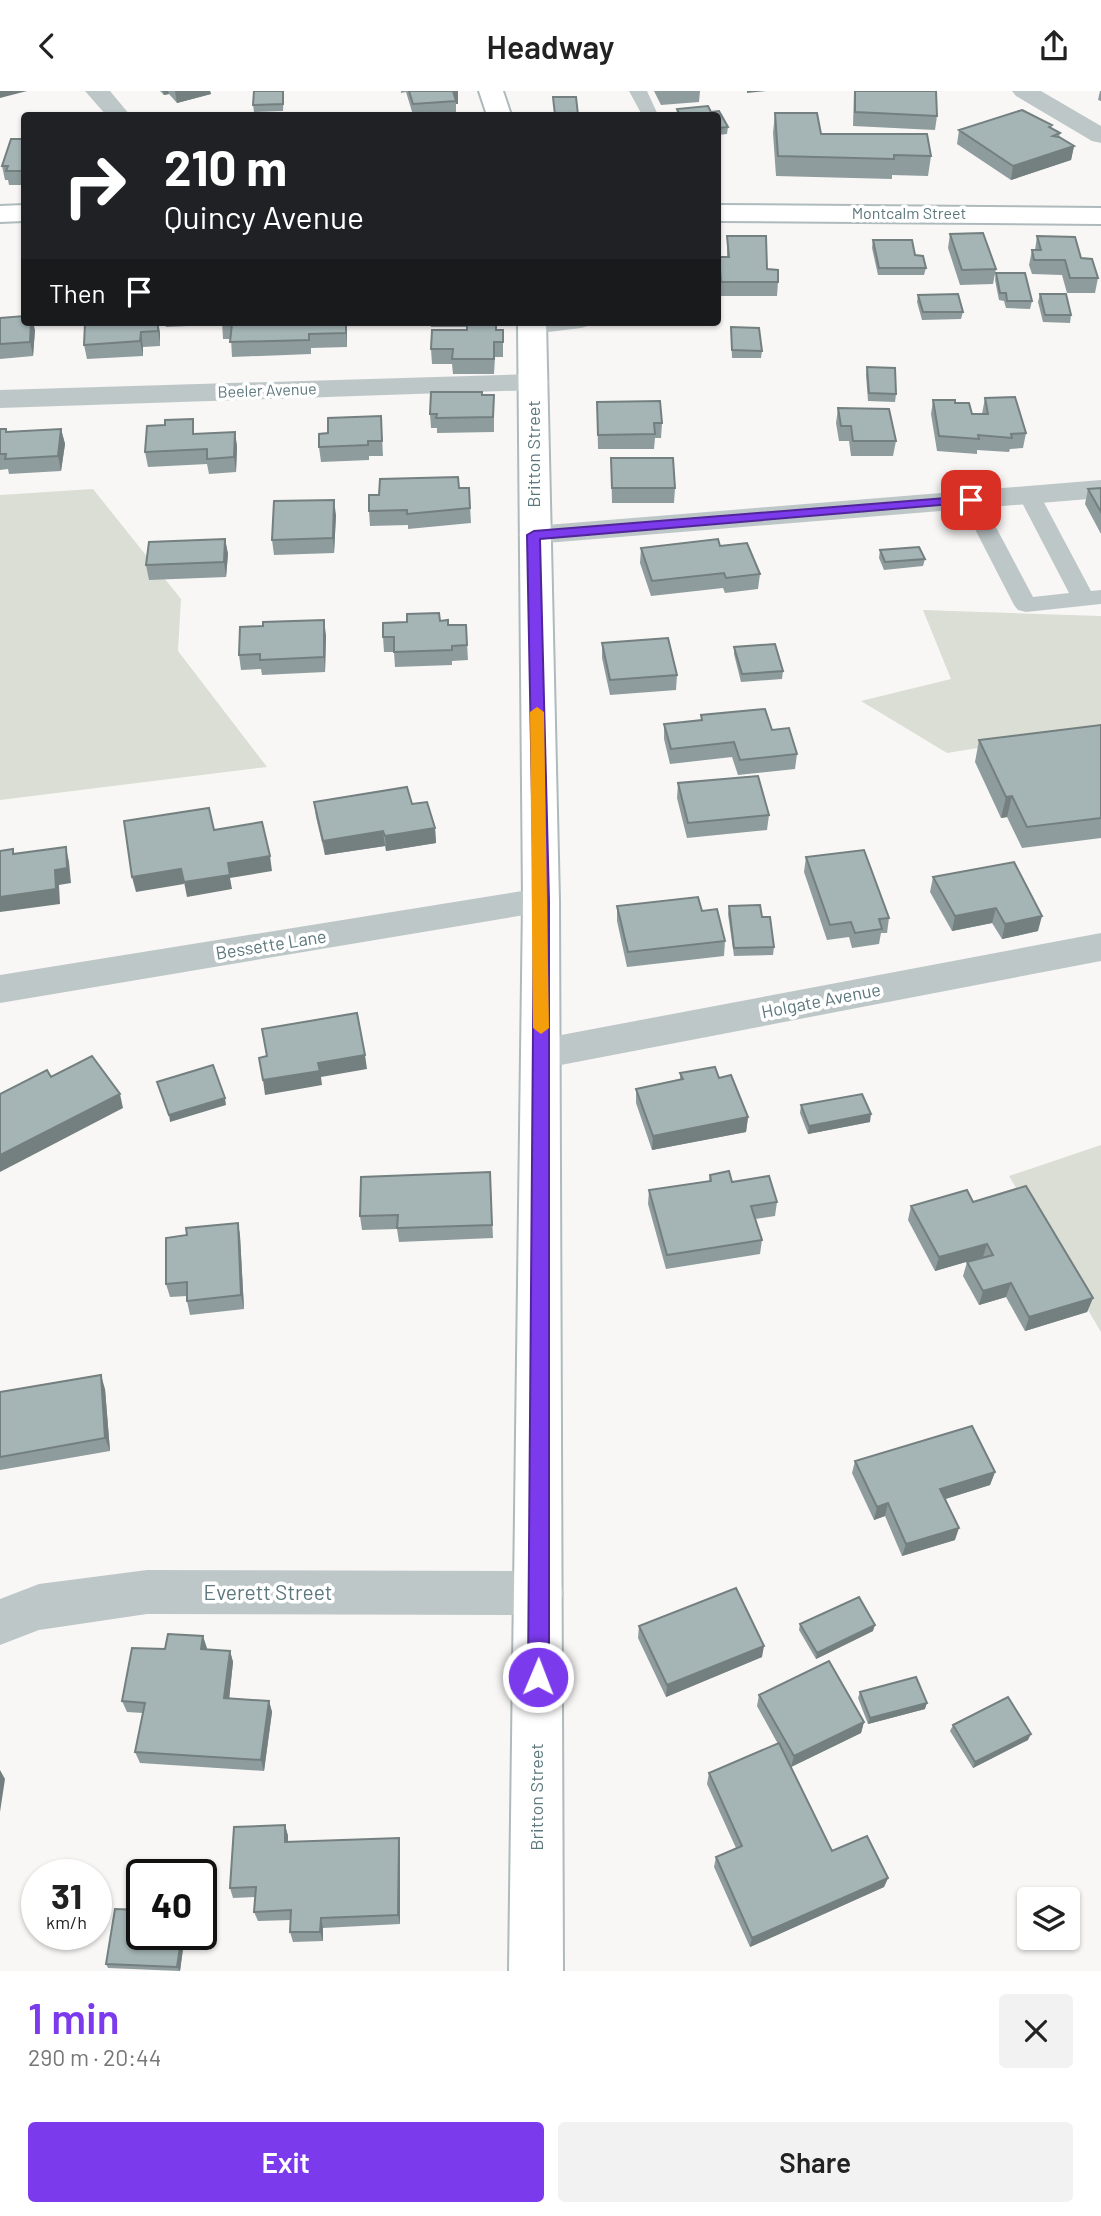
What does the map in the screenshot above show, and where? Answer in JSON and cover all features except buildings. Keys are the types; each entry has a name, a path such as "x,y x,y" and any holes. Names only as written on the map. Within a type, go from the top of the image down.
{"street":[{"path":"97,91 115,112"},
{"path":"491,91 498,112"},
{"path":"1024,91 1101,137"},
{"path":"0,214 21,213"},
{"name":"Montcalm Street","path":"721,213 1101,216"},
{"name":"Britton Street","path":"532,326 541,901 540,1593 536,1971"},
{"name":"Beeler Avenue","path":"0,399 534,382"},
{"path":"534,535 1101,489"},
{"name":"Bessette Lane","path":"0,989 541,901"},
{"name":"Holgate Avenue","path":"540,1054 1101,947"},
{"name":"Everett Street","path":"0,1622 40,1607 147,1592 540,1593"}],"lane":[{"path":"638,91 648,112"},
{"path":"971,500 1026,605 1093,598 1029,495"}],"shaded area":[{"path":"93,489 181,599 178,651 267,767 0,800 0,495"},
{"path":"923,610 1101,616 1101,728 947,753 861,701 951,679"},
{"path":"1101,1145 1101,1332 1009,1176"}],"slow traffic":[{"path":"537,712 541,1028"}],"route":[{"path":"538,1677 541,901 534,535 971,500"}]}
